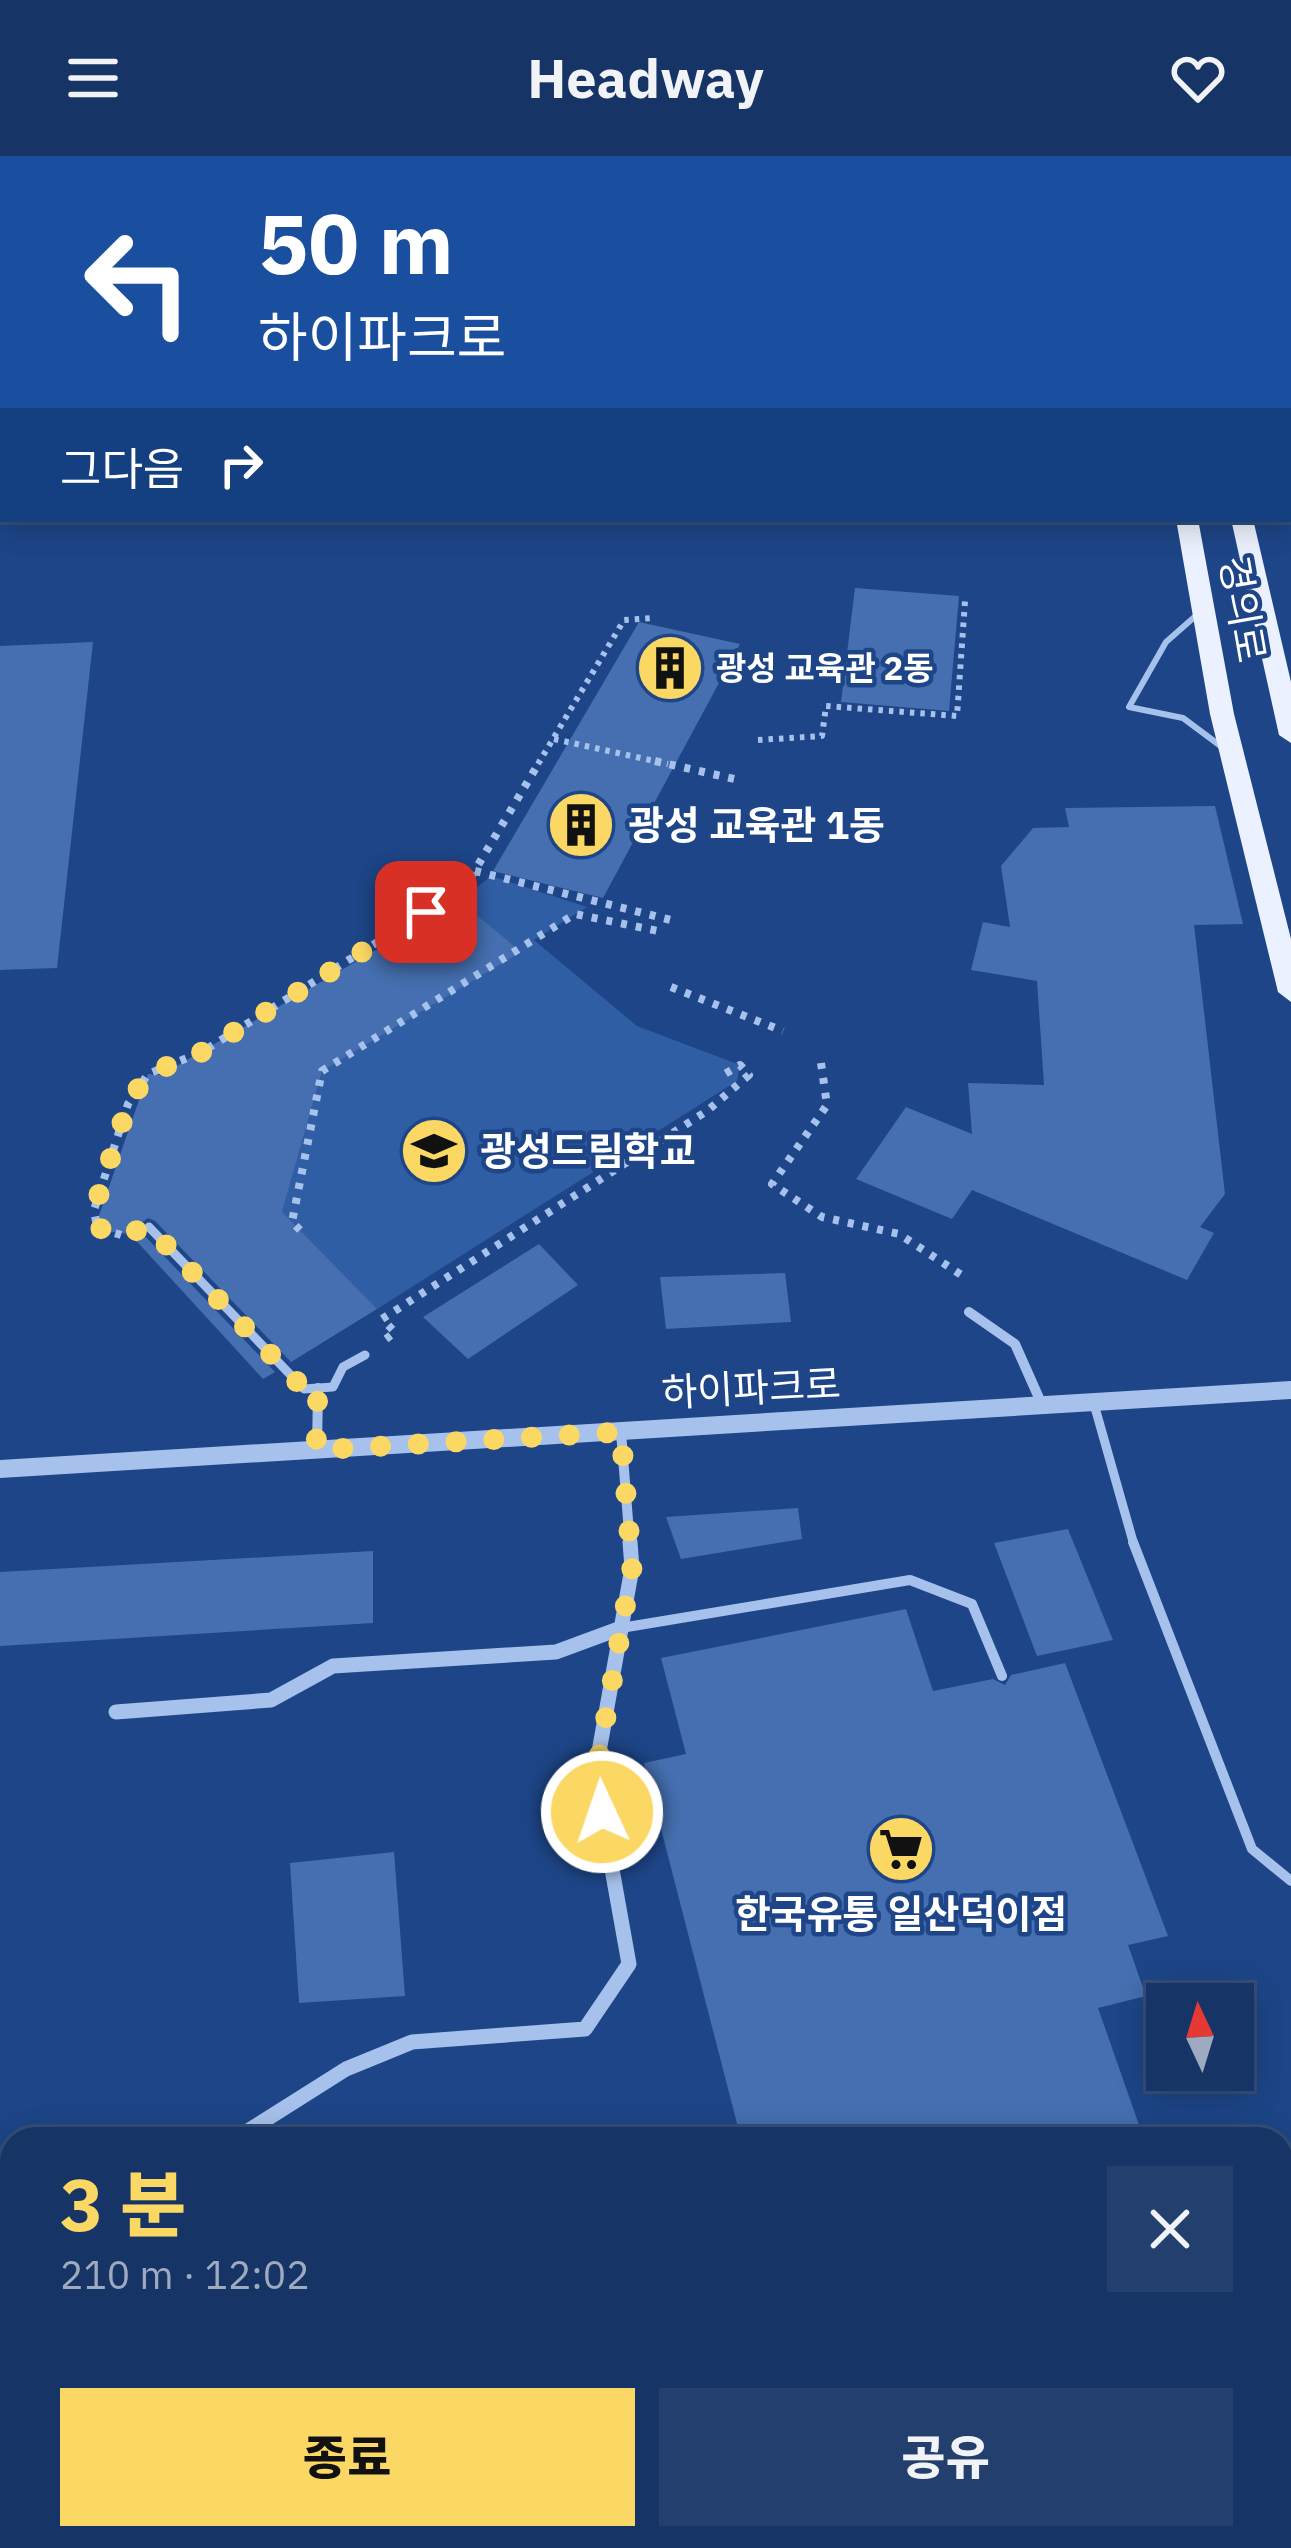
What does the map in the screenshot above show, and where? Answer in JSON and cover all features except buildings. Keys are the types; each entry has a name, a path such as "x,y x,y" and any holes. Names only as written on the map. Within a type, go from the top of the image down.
{"main road":[{"name":"경의로","path":"1188,522 1231,753 1291,992"},
{"path":"1243,522 1291,735"}],"street":[{"path":"969,1312 1015,1344 1043,1407"},
{"path":"316,1450 318,1388"},
{"name":"하이파크로","path":"0,1468 1291,1390"},
{"path":"254,2127 346,2069 412,2042 585,2029 629,1964 596,1774 632,1568 621,1432"},
{"path":"116,1712 272,1700 333,1666 556,1652 620,1628"}],"lane":[{"path":"1205,608 1166,642 1129,707 1183,718 1198,734 1231,753"},
{"path":"149,1227 304,1389 333,1387 343,1367 365,1354"},
{"path":"1093,1402 1125,1522 1252,1849 1291,1881"},
{"path":"620,1628 910,1580 972,1604 1002,1676"}],"path":[{"path":"758,740 822,736 826,706 956,716 965,601"},
{"path":"149,1227 118,1236 97,1227 94,1210 128,1104 148,1074 230,1035 465,887 624,620 652,617"},
{"path":"554,739 739,780"},
{"path":"475,871 670,920"},
{"path":"300,1230 292,1222 322,1071 575,914 658,931"},
{"path":"671,987 783,1031"},
{"path":"821,1063 827,1105 772,1184 822,1217 899,1234 975,1284"},
{"path":"365,1354 395,1332 382,1318 707,1111 749,1076 740,1066 723,1075"}],"shaded area":[{"path":"491,876 587,907 534,940 637,1026 740,1065 737,1081 377,1309 276,1232 322,1071 520,952 460,901"}],"place":[{"name":"광성 교육관 2동","path":"670,668"},
{"name":"광성 교육관 1동","path":"581,825"},
{"name":"광성드림학교","path":"434,1151"},
{"name":"한국유통 일산덕이점","path":"901,1849"}],"route":[{"path":"426,912 202,1052 148,1074 128,1104 94,1210 97,1227 118,1236 149,1227 304,1389 318,1388 316,1450 621,1432 632,1568 596,1774 602,1812"}]}
